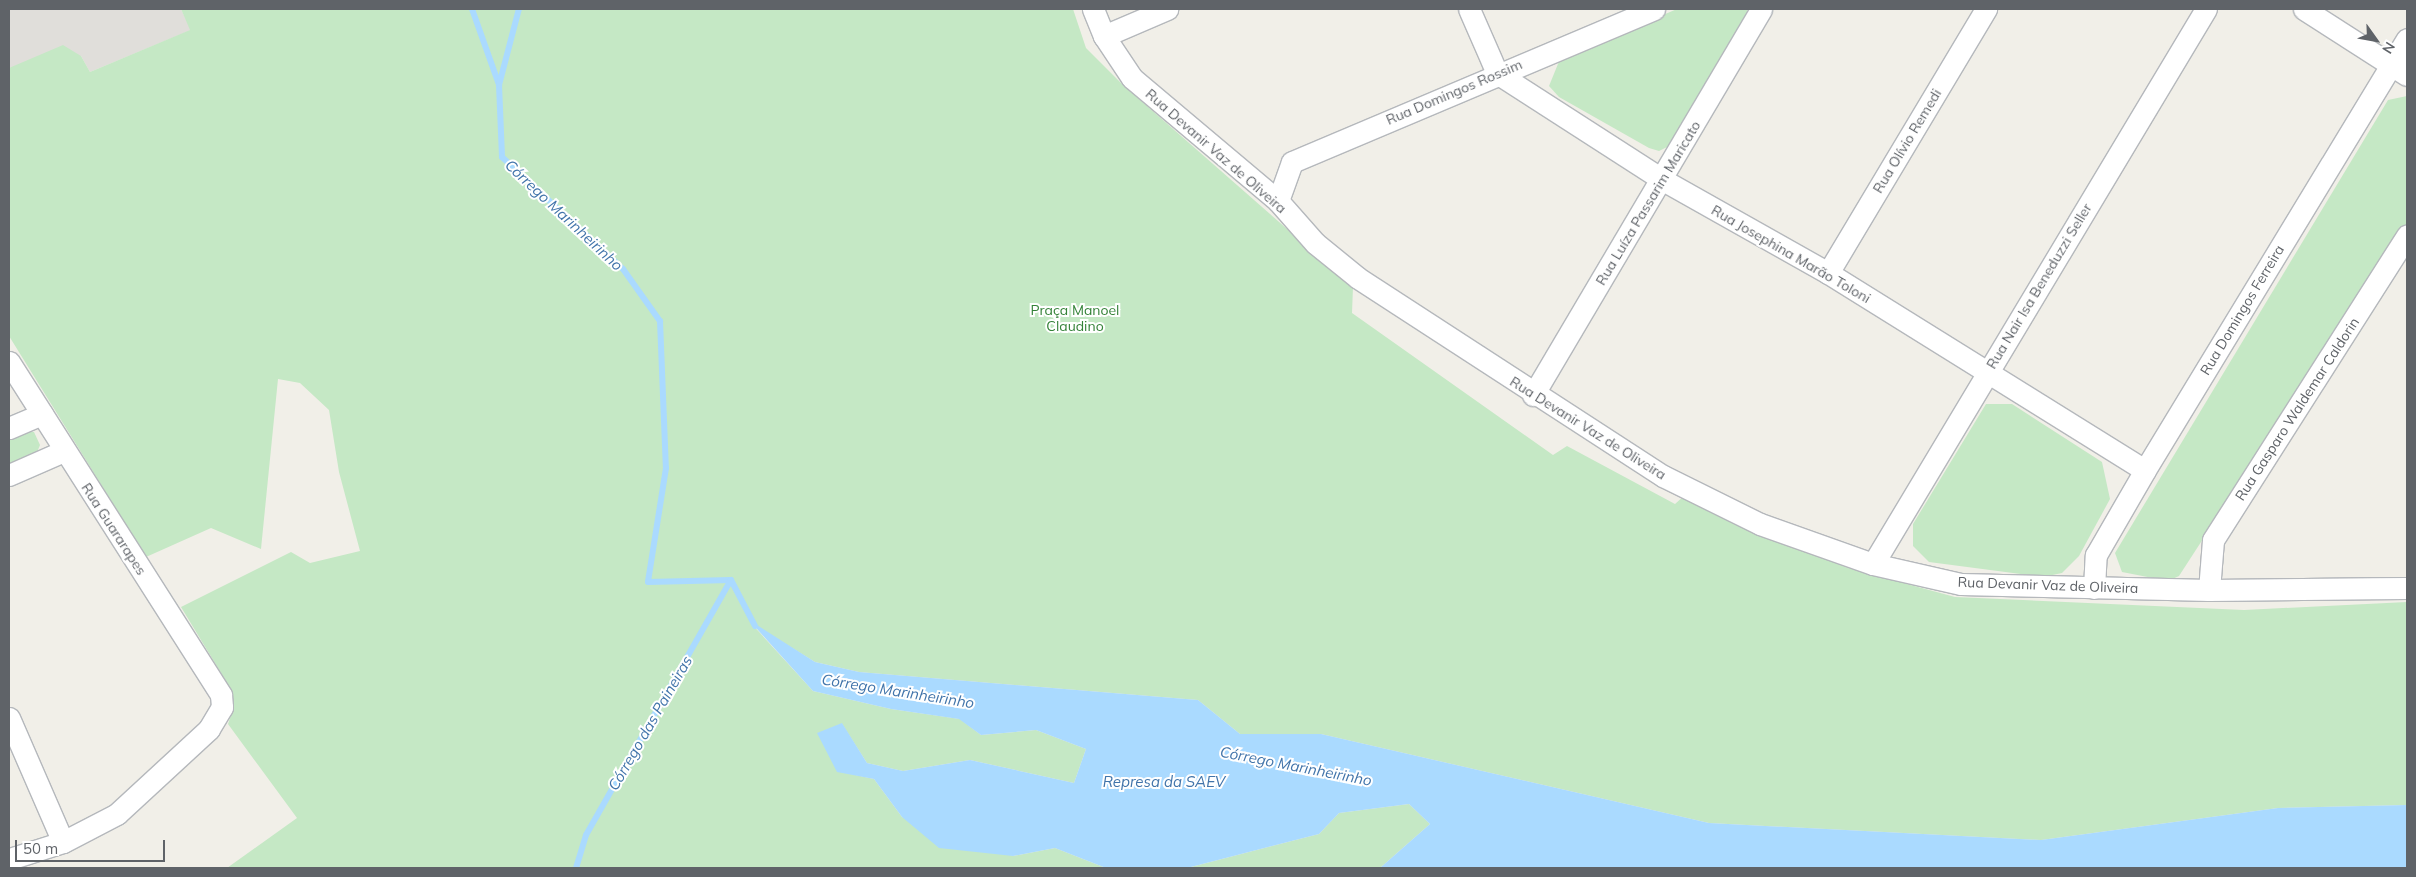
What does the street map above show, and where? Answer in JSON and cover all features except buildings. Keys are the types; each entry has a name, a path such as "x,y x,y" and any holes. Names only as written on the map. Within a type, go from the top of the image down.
{"street":[{"name":"Rua Devanir Vaz de Oliveira","path":"1093,9 1104,36 1132,78 1278,201 1315,243 1358,278 1533,395 1663,476 1734,511 1873,564 1961,584 2209,590 2407,588"},
{"path":"1104,36 1167,9"},
{"path":"1469,9 1497,73"},
{"name":"Rua Domingos Rossim","path":"1278,201 1292,162 1497,73 1654,9"},
{"name":"Rua Luíza Passarim Maricato","path":"1533,395 1663,180 1761,9"},
{"name":"Rua Olívio Remedi","path":"1828,273 1986,9"},
{"name":"Rua Nair Isa Beneduzzi Seller","path":"1873,564 2206,9"},
{"path":"2304,9 2399,70"},
{"name":"Rua Domingos Ferreira","path":"2094,588 2096,555 2145,470 2399,70 2407,39"},
{"name":"Rua Josephina Marão Toloni","path":"1497,73 1663,180 1828,273 1987,374 2145,470"},
{"name":"Rua Gasparo Waldemar Caldorin","path":"2209,590 2214,540 2407,236"},
{"name":"Rua Guararapes","path":"9,362 221,695 222,707 209,729 117,814 63,842"},
{"path":"9,428 42,414"},
{"path":"9,475 64,451"},
{"path":"9,718 63,842 9,859"}],"shaded area":[{"path":"9,9 181,9 191,30 90,72 81,56 9,68"}],"green space":[{"name":"Praça Manoel Claudino","path":"181,9 1073,9 1086,48 1123,85 1353,287 1352,313 1553,455 1567,446 1675,504 1685,495 1756,532 1848,568 1955,597 2244,610 2407,602 2407,805 2278,808 2041,840 1709,823 1321,734 1240,734 1198,700 859,672 815,662 750,622 813,691 891,709 960,719 981,735 1036,730 1086,749 1074,783 970,760 903,771 867,763 842,724 837,771 874,779 902,817 1013,856 1055,848 1106,868 227,868 297,818 228,724 234,706 224,678 181,607 291,552 310,563 360,551 339,472 329,410 300,383 278,379 261,549 211,528 146,557 9,336 9,68 63,45 81,56 90,72 190,30"},
{"path":"1677,9 1747,9 1748,14 1671,145 1659,151 1649,148 1559,97 1549,86 1560,59"},
{"path":"2407,96 2407,224 2179,576 2168,581 2122,572 2115,553 2388,100"},
{"path":"1986,404 2012,404 2102,462 2110,499 2079,556 2062,573 2043,577 1929,562 1913,546 1913,524"},
{"path":"21,432 34,432 40,445 36,455 9,467 9,437"},
{"path":"1409,804 1430,824 1380,868 1187,868 1319,834 1339,813"}],"water":[{"name":"Represa da SAEV","path":"749,620 815,662 859,672 1198,700 1240,734 1321,734 1709,823 2041,840 2278,808 2407,805 2407,868 1380,868 1430,824 1409,804 1339,813 1319,834 1187,868 1106,868 1055,848 1013,856 939,848 902,817 874,779 837,772 817,733 842,723 867,763 903,771 970,760 1074,783 1086,749 1036,730 981,735 959,719 891,709 813,691"}],"waterway":[{"name":"Córrego Marinheirinho","path":"472,9 499,85 502,157 623,269 660,321 666,468 648,582 731,580 755,626"},
{"path":"499,85 519,9"},
{"name":"Córrego das Paineiras","path":"576,868 586,835 731,580"}]}
